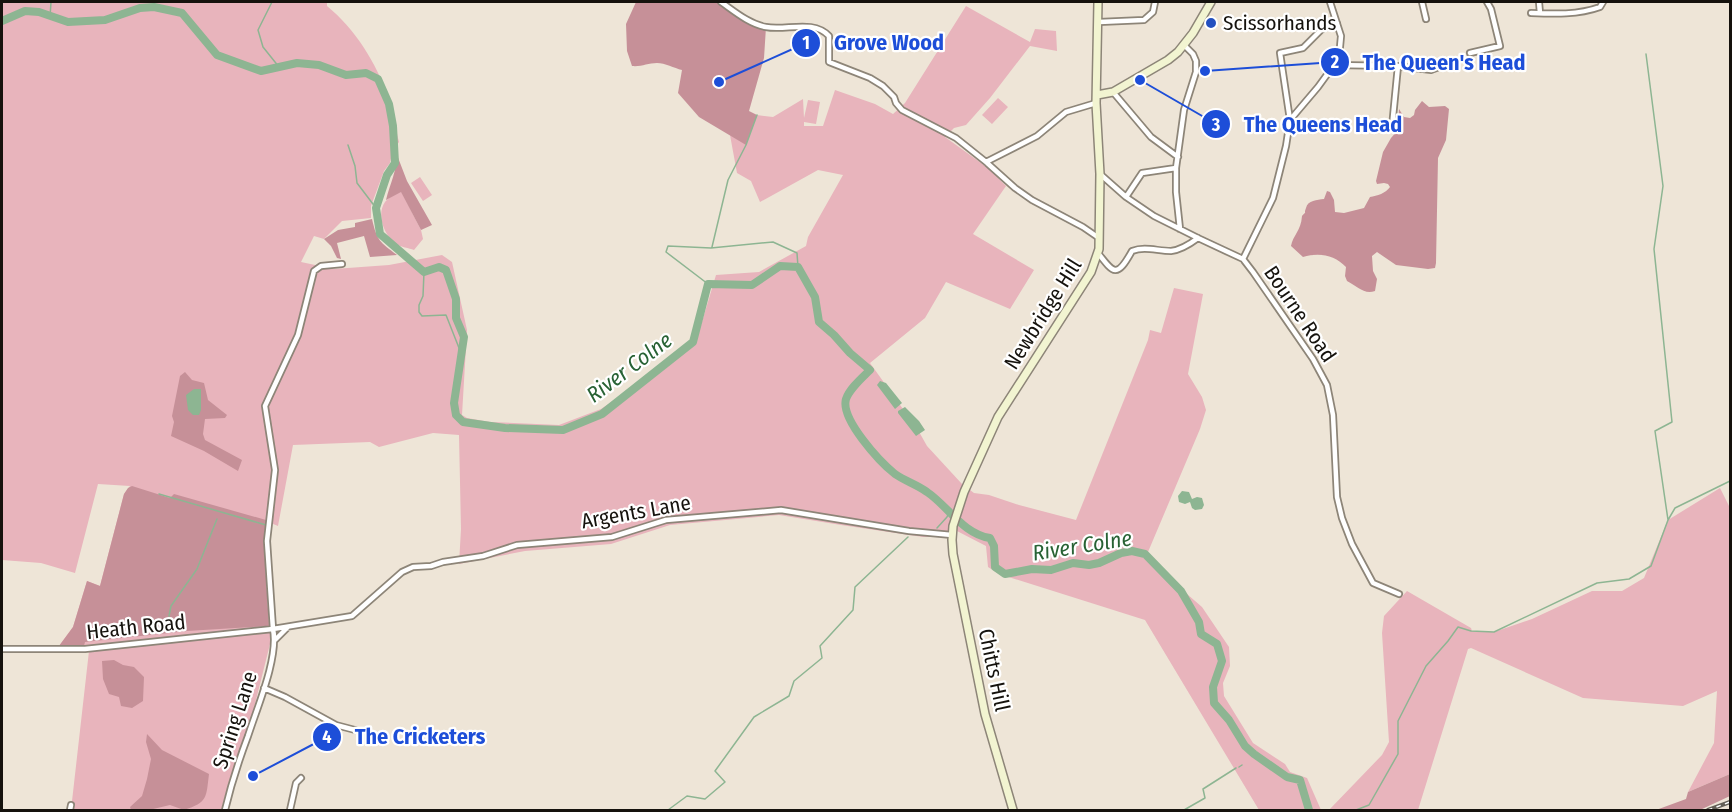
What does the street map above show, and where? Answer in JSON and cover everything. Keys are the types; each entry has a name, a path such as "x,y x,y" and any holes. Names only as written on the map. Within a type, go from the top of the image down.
{"street":[{"path":"721,2 744,19 765,27 811,27 824,30 829,36 828,62 870,78 884,86 902,110 956,138 1032,200 1099,238"},
{"name":"Newbridge Hill","path":"953,531 964,492 998,417 1091,272 1098,253 1100,174 1097,99 1098,2"},
{"path":"1099,22 1144,20 1153,12 1155,2"},
{"path":"986,162 1037,136 1066,112 1113,92 1168,60 1184,45 1211,2"},
{"path":"1290,120 1334,65 1341,40 1329,2"},
{"path":"1422,2 1426,19"},
{"path":"1470,52 1500,46 1491,9 1487,2"},
{"path":"1539,2 1540,13"},
{"path":"1531,13 1575,13 1600,8 1602,2"},
{"path":"1243,259 1273,198 1286,146 1290,120 1280,53 1303,48 1322,29 1337,23"},
{"path":"1184,45 1196,61 1196,72 1184,110 1176,168 1176,192 1182,230 1191,243"},
{"path":"1334,65 1398,66 1431,70 1439,68"},
{"path":"1392,127 1398,66"},
{"path":"1431,70 1431,77"},
{"path":"1113,92 1151,137 1178,157"},
{"path":"1126,196 1142,173 1176,168"},
{"name":"Bourne Road","path":"1100,174 1154,216 1243,259 1307,350 1327,385 1333,415 1337,497 1342,518 1352,544 1373,583 1399,594"},
{"path":"1098,253 1110,269 1114,270 1119,269 1125,263 1132,251 1140,248 1173,251 1198,238"},
{"name":"Spring Lane","path":"225,810 264,688 275,640 267,541 275,470 265,406 298,335 314,271 321,266 342,264"},
{"name":"Argents Lane","path":"273,629 352,616 402,572 413,567 431,566 483,556 517,545 612,537 666,520 781,510 909,531 953,531"},
{"name":"Chitts Hill","path":"953,531 953,554 985,714 1013,810"},
{"path":"275,640 288,627"},
{"name":"Heath Road","path":"2,649 85,649 273,629"},
{"path":"264,688 336,725 355,730"},
{"path":"290,810 297,783 301,778"}],"shaded area":[{"path":"2,2 327,2 327,6 347,25 371,59 390,102 399,142 393,150 390,163 384,171 371,206 371,218 342,221 324,239 314,236 301,262 334,269 389,265 442,255 452,262 467,330 462,415 490,422 559,425 601,409 695,345 716,275 759,272 806,246 808,237 843,175 818,170 760,202 751,181 737,173 730,135 746,144 757,115 773,117 803,99 804,118 808,100 820,102 816,124 804,122 804,126 823,126 835,90 875,104 893,114 905,103 966,6 1030,42 1035,29 1056,31 1057,51 1030,46 966,125 954,128 945,137 988,168 1006,186 973,234 1034,270 1010,309 946,282 925,318 870,363 927,446 962,484 974,493 989,495 1076,520 1150,330 1161,333 1174,288 1203,294 1188,374 1202,397 1206,410 1148,552 1202,607 1229,647 1230,666 1223,683 1224,696 1253,743 1285,764 1290,772 1307,778 1321,810 1259,810 1145,620 999,574 988,567 986,546 957,531 944,537 923,537 779,515 670,525 611,544 525,551 459,564 461,529 459,435 433,433 379,447 370,442 293,445 278,526 266,521 264,544 266,595 271,640 252,716 221,810 71,810 89,651 84,646 59,646 73,627 87,581 100,586 124,494 130,486 98,484 75,573 41,563 2,560"},
{"path":"636,2 721,2 744,19 766,27 764,58 749,111 757,115 746,145 699,117 678,93 682,70 660,63 632,66 627,51 626,24"},
{"path":"998,98 1008,107 992,124 982,115"},
{"path":"1422,101 1429,107 1445,106 1449,109 1446,140 1438,158 1435,268 1396,265 1377,252 1372,256 1373,271 1377,279 1375,291 1364,291 1347,281 1346,267 1342,263 1332,257 1321,255 1303,257 1291,246 1292,242 1307,205 1324,199 1327,191 1334,200 1335,212 1344,213 1364,208 1370,197 1381,194 1390,187 1384,183 1377,184 1376,181 1383,152 1398,130 1399,109 1404,117 1410,118"},
{"path":"397,155 407,181 432,225 421,230 401,192 386,200 395,172"},
{"path":"420,177 432,195 423,201 411,183"},
{"path":"401,191 421,230 423,239 414,250 396,244 385,230 381,219 385,202"},
{"path":"372,219 380,240 397,255 370,257 364,236 337,243 341,259 337,258 331,246 324,239 338,230 355,227 355,223"},
{"path":"185,372 192,380 204,383 208,400 227,415 225,418 205,419 203,434 205,440 242,460 238,471 204,451 171,436 174,422 172,416 180,376"},
{"path":"880,381 886,383 902,403 895,409 877,385"},
{"path":"194,389 201,389 199,415 193,415 188,410 186,395"},
{"path":"905,407 925,430 916,436 898,413"},
{"path":"132,486 170,498 174,494 266,520 264,544 269,626 187,631 85,642 84,646 59,646 73,627 87,581 100,586 124,494"},
{"path":"1720,488 1730,508 1730,774 1688,792 1714,743 1717,691 1683,706 1583,698 1471,648 1468,649 1418,810 1329,810 1382,755 1389,742 1382,633 1384,616 1407,591 1471,628 1472,631 1494,632 1532,619 1592,591 1622,591 1644,578 1668,520"},
{"path":"1182,491 1189,492 1192,499 1202,498 1204,505 1202,509 1195,510 1190,502 1185,504 1179,502 1178,496"},
{"path":"114,660 134,667 144,677 143,701 132,708 121,706 119,697 109,694 103,679 102,661"},
{"path":"147,734 162,750 209,774 206,794 202,801 184,810 170,805 149,810 131,810 130,807 142,796 147,779 151,759 146,742"},
{"path":"1730,774 1730,796 1700,810 1656,810 1686,799 1688,792"}],"waterway":[{"path":"50,17 51,2"},
{"path":"272,2 258,30 263,47 279,67"},
{"name":"River Colne","path":"2,21 25,11 39,12 68,22 105,20 140,8 154,7 182,13 217,55 261,71 297,63 319,65 346,75 366,73 378,79 389,104 395,163 387,175 376,208 380,234 424,272 439,267 446,270 456,299 456,318 464,337 454,403 456,415 463,422 505,428 563,430 602,414 693,342 708,284 752,285 780,266 798,267 815,297 819,322 870,370 850,391 846,399 846,407 855,428 880,460 895,474 935,498 972,531 990,538 994,546 995,567 1005,574 1032,569 1051,570 1073,563 1089,565 1132,551 1145,554 1181,591 1199,622 1201,634 1217,644 1222,661 1213,687 1214,703 1229,720 1245,746 1287,777 1300,780 1309,810"},
{"path":"1646,54 1663,186 1654,249 1672,422 1655,431 1668,520"},
{"path":"712,247 728,180 746,145 757,115"},
{"path":"348,145 355,166 357,183 376,208"},
{"path":"708,284 666,252 668,246 711,248 773,242 797,253 798,267"},
{"path":"424,272 423,296 419,312 422,316 446,315 461,353"},
{"path":"1356,810 1369,805 1398,754 1398,721 1426,666 1458,627 1471,631 1494,632 1597,583 1629,579 1651,566 1668,520 1675,508 1730,481"},
{"path":"159,494 266,525"},
{"path":"937,528 949,512"},
{"path":"169,616 171,606 197,569 217,519"},
{"path":"668,810 687,796 705,799 725,782 715,771 754,717 789,696 794,681 822,658 820,646 853,610 855,587 908,537"},
{"path":"1184,810 1205,798 1203,789 1236,768"}],"railway":[{"path":"1708,810 1730,802"}],"place":[{"name":"Scissorhands","path":"1211,23"},
{"name":"The Queen's Head","path":"1205,71"},
{"name":"The Queens Head","path":"1140,80"},
{"name":"Grove Wood","path":"719,82"},
{"name":"The Cricketers","path":"253,776"}]}
